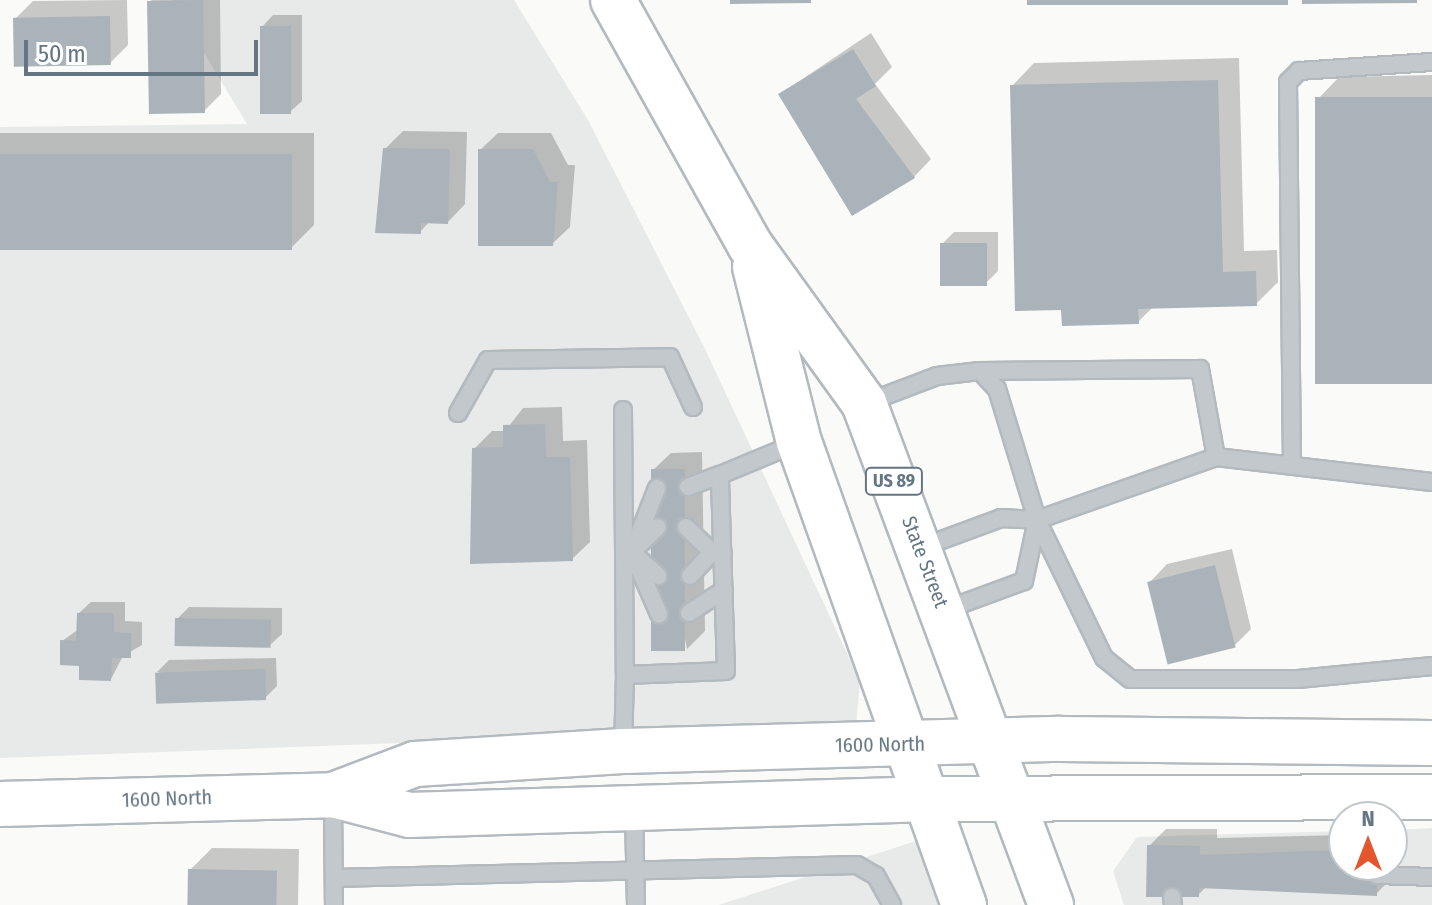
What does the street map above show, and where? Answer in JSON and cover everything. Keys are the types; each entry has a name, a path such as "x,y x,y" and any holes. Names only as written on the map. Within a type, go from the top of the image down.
{"main road":[{"name":"State Street","path":"613,0 750,245 864,403 1016,801 1051,905"},
{"name":"State Street","path":"750,245 799,442 930,799 964,905"},
{"name":"1600 North","path":"333,795 415,764 623,751 994,742 1432,743"},
{"name":"1600 North","path":"0,804 333,795 409,815 930,799 1432,797"}],"lane":[{"path":"1292,465 1288,82 1299,71 1432,62"},
{"path":"458,413 488,360 670,357 693,407"},
{"path":"864,403 937,376 980,371 1200,369 1216,457"},
{"path":"980,371 997,389 1037,520 1104,658 1130,679 1298,679 1432,666"},
{"path":"623,410 628,552 623,751"},
{"path":"688,487 799,442"},
{"path":"920,548 1001,518 1037,520 1216,457 1432,482"},
{"path":"625,675 726,671 724,590 717,552 720,475"},
{"path":"628,552 657,488"},
{"path":"944,610 1024,581 1037,520"},
{"path":"628,552 658,527"},
{"path":"686,527 717,552"},
{"path":"628,552 658,576"},
{"path":"628,552 659,614"},
{"path":"690,576 717,552"},
{"path":"689,613 724,590"},
{"path":"333,795 334,905"},
{"path":"634,807 636,905"},
{"path":"334,878 857,865 876,876 892,905"},
{"path":"1408,876 1432,877"}],"shaded area":[{"path":"172,0 514,0 588,120 705,349 860,681 856,726 0,758 0,127 247,124"},
{"path":"1432,828 1432,905 1124,905 1113,871 1137,837 1328,831 1328,881 1408,881 1408,829"},
{"path":"922,839 942,905 719,905"}],"building":[{"path":"203,0 205,113 149,114 147,1"},
{"path":"730,0 811,0 811,3 730,4"},
{"path":"1027,0 1288,0 1288,5 1027,5"},
{"path":"1302,0 1417,0 1417,3 1302,4"},
{"path":"110,16 111,65 14,67 13,18"},
{"path":"260,26 291,26 291,114 260,114"},
{"path":"853,49 876,86 856,99 915,178 852,216 778,94"},
{"path":"1218,80 1223,272 1256,271 1257,306 1138,309 1139,324 1062,326 1061,310 1015,311 1010,85"},
{"path":"1315,97 1432,97 1432,384 1315,384"},
{"path":"383,148 450,149 448,224 421,223 421,234 375,233"},
{"path":"478,149 533,149 550,182 558,182 553,246 478,246"},
{"path":"0,154 292,154 292,250 0,250"},
{"path":"940,243 987,243 987,286 940,286"},
{"path":"545,424 546,457 570,457 573,561 470,564 472,448 503,447 503,425"},
{"path":"651,469 685,469 685,651 651,651"},
{"path":"1215,565 1236,647 1168,664 1147,582"},
{"path":"77,613 114,613 114,632 131,633 131,658 112,658 111,681 79,680 79,666 60,665 60,640 76,641"},
{"path":"175,618 271,620 270,648 175,646"},
{"path":"265,669 266,700 156,704 155,673"},
{"path":"1147,845 1200,846 1200,855 1328,851 1328,881 1377,881 1377,896 1199,888 1199,897 1146,897"},
{"path":"188,869 277,871 276,905 187,905"}]}
